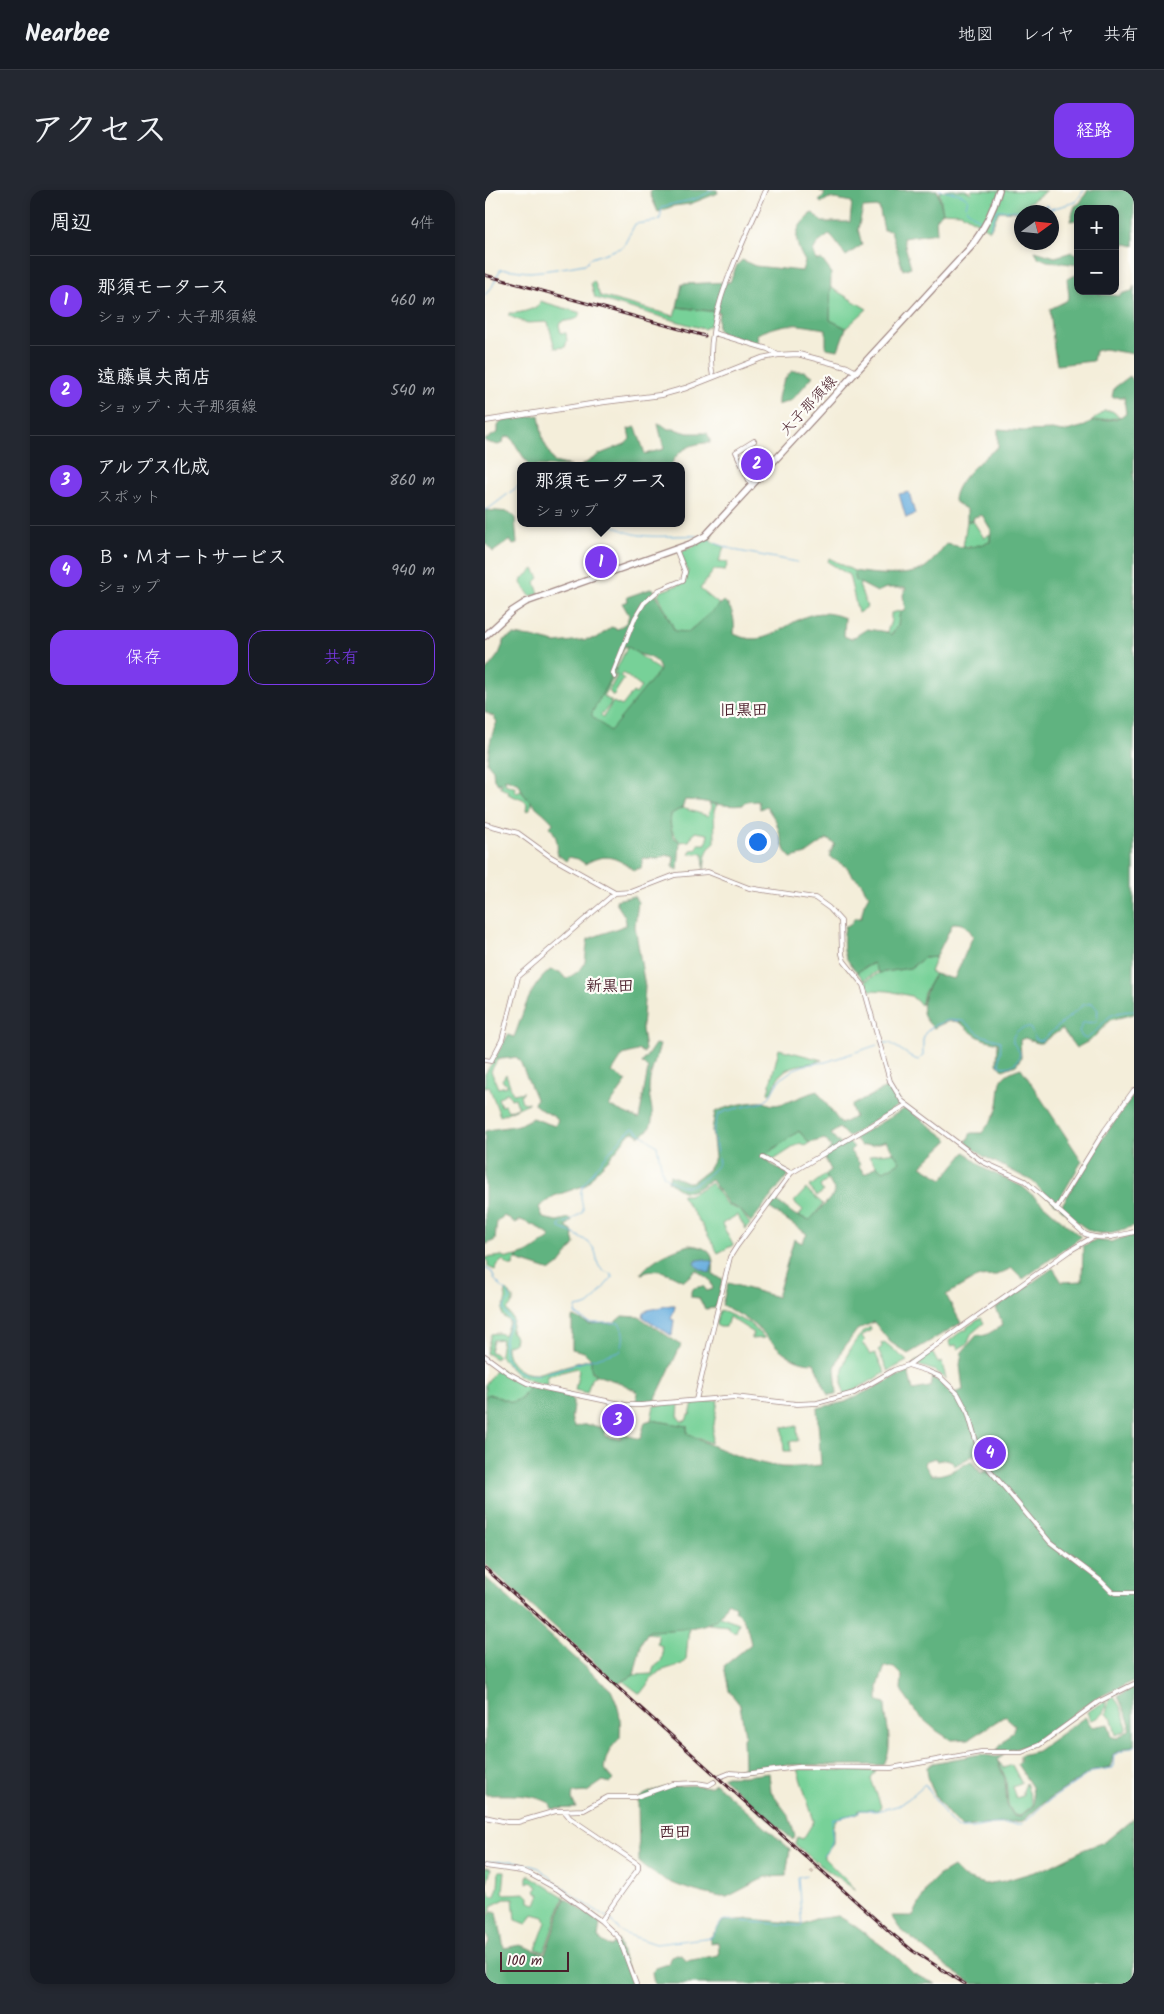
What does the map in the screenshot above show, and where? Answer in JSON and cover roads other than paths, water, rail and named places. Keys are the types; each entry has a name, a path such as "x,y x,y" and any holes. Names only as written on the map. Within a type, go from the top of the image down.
{"main road":[{"name":"大子那須線","path":"486,634 512,610 525,602 676,549 705,536 752,487 969,248 980,235 990,217 999,190"}],"street":[{"path":"713,377 711,358 721,296 766,190"},
{"path":"714,333 768,349 777,355"},
{"path":"485,420 604,402 661,396 777,355 799,354 847,367 856,372"},
{"path":"752,487 736,452 754,441"},
{"path":"615,677 613,673 635,618 644,603 659,590 683,580 684,568 676,549"},
{"path":"485,825 518,833 551,857 615,893 631,892 675,875 708,872 743,886 808,896 822,902 841,921 841,954 863,985 890,1081 907,1105 983,1162 1025,1181 1085,1234 1093,1237 1113,1237 1134,1232"},
{"path":"485,1060 491,1061 500,1044 518,977 615,893"},
{"path":"1056,1208 1105,1130 1134,1090"},
{"path":"696,1400 733,1252 791,1173 907,1105"},
{"path":"763,1158 791,1173"},
{"path":"485,1356 518,1379 549,1389 626,1404 641,1405 735,1397 797,1404 817,1404 854,1393 894,1370 907,1365 1069,1251 1093,1237"},
{"path":"907,1365 939,1376 957,1394 968,1413 979,1455 1050,1542 1100,1580 1111,1591 1134,1594"},
{"path":"720,1777 730,1773 745,1774 798,1767 891,1768 981,1752 1022,1752 1039,1745 1098,1702 1134,1684"},
{"path":"485,1817 507,1822 518,1822 548,1813 584,1810 608,1797 636,1797 682,1782 709,1786 714,1782"},
{"path":"565,1812 570,1818 638,1864 638,1869 601,1921"},
{"path":"485,1866 521,1870 530,1874 557,1889 601,1921 619,1938 636,1984"}],"water":[{"path":"909,492 915,514 906,518 899,494"},
{"path":"705,1259 713,1262 710,1273 697,1267 695,1263 697,1260"},
{"path":"675,1305 671,1319 674,1320 672,1336 643,1317 644,1312 648,1310"}],"waterway":[{"path":"485,295 492,287 500,270 530,272 585,264 591,258 623,247 635,224 657,221 660,219 662,207 700,197 712,190"},
{"path":"939,190 965,196 968,199 967,210 982,221"},
{"path":"990,228 997,210 1036,211 1047,205 1051,209 1076,202 1084,190"},
{"path":"485,509 487,510 517,487"},
{"path":"616,527 642,535 697,536"},
{"path":"706,540 738,551 797,562"},
{"path":"881,1043 890,1043 919,1060 923,1055 925,1033 935,1025 949,1020 963,1021 981,1035 1000,1041 1000,1066 1007,1067 1018,1060 1020,1053 1013,1038 1021,1029 1030,1028 1036,1040 1041,1041 1083,1005 1092,1003 1098,1010 1096,1022 1083,1023 1079,1031 1082,1037 1086,1039 1110,1016 1134,1011"},
{"path":"485,1268 492,1272 495,1280 510,1296 510,1300 505,1305 504,1310 511,1322 505,1338 504,1348 507,1361 515,1370 527,1375 540,1375 620,1351 623,1337 619,1323 589,1323 575,1314 576,1308 588,1305 594,1300 612,1278 612,1274 601,1269 594,1249 588,1242 560,1228 559,1225 570,1221 583,1211 582,1188 606,1156 633,1128 657,1146 663,1175 671,1181 685,1186 696,1183 714,1170 719,1163 713,1133 718,1115 726,1111 764,1102 770,1096 779,1080 794,1069 805,1065 826,1062 877,1045"},
{"path":"823,1856 831,1844 833,1819 855,1814 861,1810 877,1811 897,1806 925,1784 946,1816 957,1828 973,1828 994,1824 1023,1824 1044,1804 1093,1771 1113,1768 1114,1755 1134,1746"},
{"path":"485,1862 515,1861 539,1868 575,1897 608,1918 623,1933 656,1944 712,1937 722,1921 725,1920 802,1926 798,1878 806,1876"}],"tunnel":[{"path":"811,1873 820,1863"}],"railway":[{"path":"485,275 705,336"},
{"path":"485,1568 891,1933 913,1951 965,1984"}],"place":[{"name":"遠藤眞夫商店","path":"757,464"},
{"name":"那須モータース","path":"601,562"},
{"name":"アルプス化成","path":"618,1420"},
{"name":"Ｂ・Ｍオートサービス","path":"990,1453"}],"district":[{"name":"旧黒田","path":"744,710"},
{"name":"新黒田","path":"610,986"},
{"name":"西田","path":"675,1832"}]}
